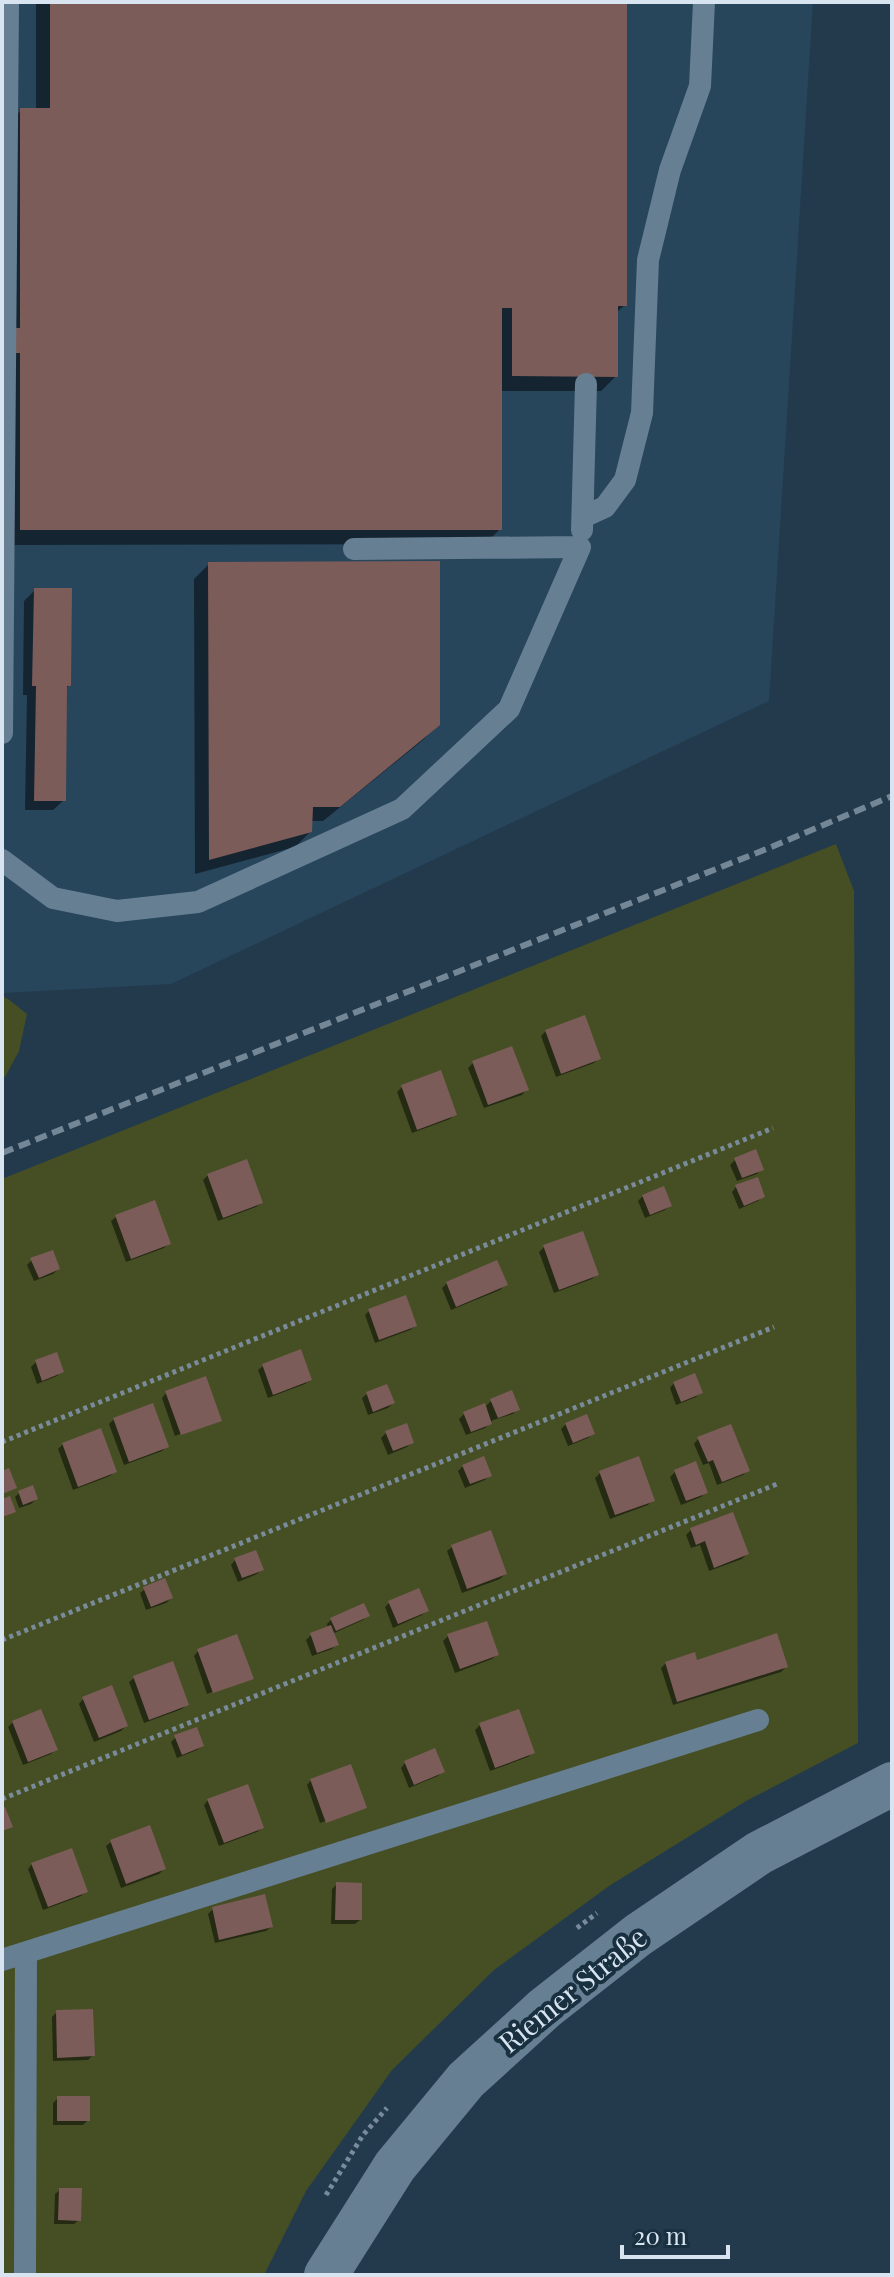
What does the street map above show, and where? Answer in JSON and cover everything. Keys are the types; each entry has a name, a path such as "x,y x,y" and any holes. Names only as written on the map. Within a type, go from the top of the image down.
{"street":[{"name":"Riemer Straße","path":"326,2275 395,2166 466,2080 545,2008 638,1935 759,1853 892,1784"}],"lane":[{"path":"2,733 8,2"},
{"path":"583,517 605,507 625,480 642,413 648,260 670,170 700,86 704,2"},
{"path":"2,860 53,898 117,911 198,902 402,809 509,709 580,547 586,384"},
{"path":"354,549 580,547"},
{"path":"2,1960 758,1720"},
{"path":"25,2275 26,1953"}],"path":[{"path":"2,1442 773,1128"},
{"path":"2,1640 774,1327"},
{"path":"2,1799 777,1484"}],"shaded area":[{"path":"2,2 813,2 769,701 171,984 3,993"}],"green space":[{"path":"836,844 854,891 858,1743 746,1801 609,1886 494,1970 392,2070 306,2191 264,2275 2,2275 2,1179"},
{"path":"2,996 27,1014 19,1051 5,1077 2,1077"}],"building":[{"path":"50,2 627,2 627,306 618,306 618,377 512,376 512,308 502,308 502,530 20,530 20,353 2,353 2,328 20,328 20,108 50,108"},
{"path":"440,561 440,725 340,807 313,807 312,832 209,860 208,562"},
{"path":"34,588 72,588 66,801 34,801"},
{"path":"585,1015 601,1059 561,1074 545,1030"},
{"path":"512,1046 529,1090 488,1105 472,1061"},
{"path":"441,1070 457,1115 417,1130 401,1085"},
{"path":"756,1149 764,1170 742,1178 734,1158"},
{"path":"247,1159 263,1203 223,1218 207,1174"},
{"path":"758,1177 765,1197 744,1206 735,1185"},
{"path":"664,1186 672,1206 650,1215 642,1195"},
{"path":"155,1200 171,1244 131,1259 115,1215"},
{"path":"583,1231 599,1275 559,1290 543,1245"},
{"path":"53,1250 60,1269 39,1278 30,1258"},
{"path":"497,1260 508,1285 456,1307 446,1282"},
{"path":"406,1295 417,1326 379,1340 368,1309"},
{"path":"301,1349 312,1380 273,1395 262,1364"},
{"path":"57,1352 64,1372 42,1381 35,1360"},
{"path":"695,1373 703,1393 681,1402 673,1382"},
{"path":"206,1376 222,1421 181,1435 165,1391"},
{"path":"387,1384 395,1403 373,1412 366,1392"},
{"path":"512,1390 520,1410 498,1418 490,1399"},
{"path":"153,1403 169,1447 129,1462 113,1418"},
{"path":"485,1403 492,1424 471,1432 463,1412"},
{"path":"587,1414 595,1434 573,1443 565,1423"},
{"path":"407,1423 414,1443 393,1451 385,1431"},
{"path":"731,1424 750,1471 722,1482 713,1460 708,1462 697,1437"},
{"path":"101,1428 117,1472 78,1487 62,1443"},
{"path":"484,1456 492,1476 470,1484 462,1465"},
{"path":"639,1456 655,1501 615,1515 599,1471"},
{"path":"696,1461 708,1493 686,1501 674,1470"},
{"path":"9,1468 17,1488 2,1494 2,1471"},
{"path":"33,1485 38,1499 23,1505 18,1491"},
{"path":"10,1496 16,1512 2,1517 2,1499"},
{"path":"733,1512 749,1554 714,1568 705,1541 696,1545 690,1528"},
{"path":"491,1530 507,1574 467,1589 451,1545"},
{"path":"256,1550 264,1570 242,1578 234,1558"},
{"path":"165,1578 173,1598 151,1607 143,1587"},
{"path":"419,1588 429,1611 398,1624 388,1601"},
{"path":"364,1603 370,1616 336,1631 330,1618"},
{"path":"487,1621 499,1655 460,1669 447,1634"},
{"path":"331,1625 339,1645 317,1653 310,1633"},
{"path":"777,1633 788,1667 677,1702 665,1662 695,1652 697,1660"},
{"path":"237,1634 254,1679 213,1693 197,1649"},
{"path":"173,1661 189,1705 149,1720 133,1676"},
{"path":"112,1685 128,1726 99,1738 82,1697"},
{"path":"41,1709 58,1750 28,1762 12,1721"},
{"path":"519,1709 535,1753 495,1768 479,1723"},
{"path":"197,1727 204,1746 182,1755 174,1735"},
{"path":"435,1748 445,1772 414,1785 404,1761"},
{"path":"351,1764 367,1808 326,1823 310,1779"},
{"path":"248,1784 264,1828 224,1843 207,1799"},
{"path":"5,1807 13,1827 2,1831 2,1808"},
{"path":"150,1825 166,1869 126,1884 110,1840"},
{"path":"72,1848 88,1892 48,1907 31,1863"},
{"path":"336,1882 362,1883 362,1920 335,1920"},
{"path":"265,1894 273,1927 219,1940 212,1907"},
{"path":"93,2009 95,2056 57,2058 56,2010"},
{"path":"57,2096 90,2096 90,2121 57,2121"},
{"path":"59,2188 82,2188 81,2221 58,2220"}],"railway":[{"path":"2,1153 769,848 892,796"}]}
